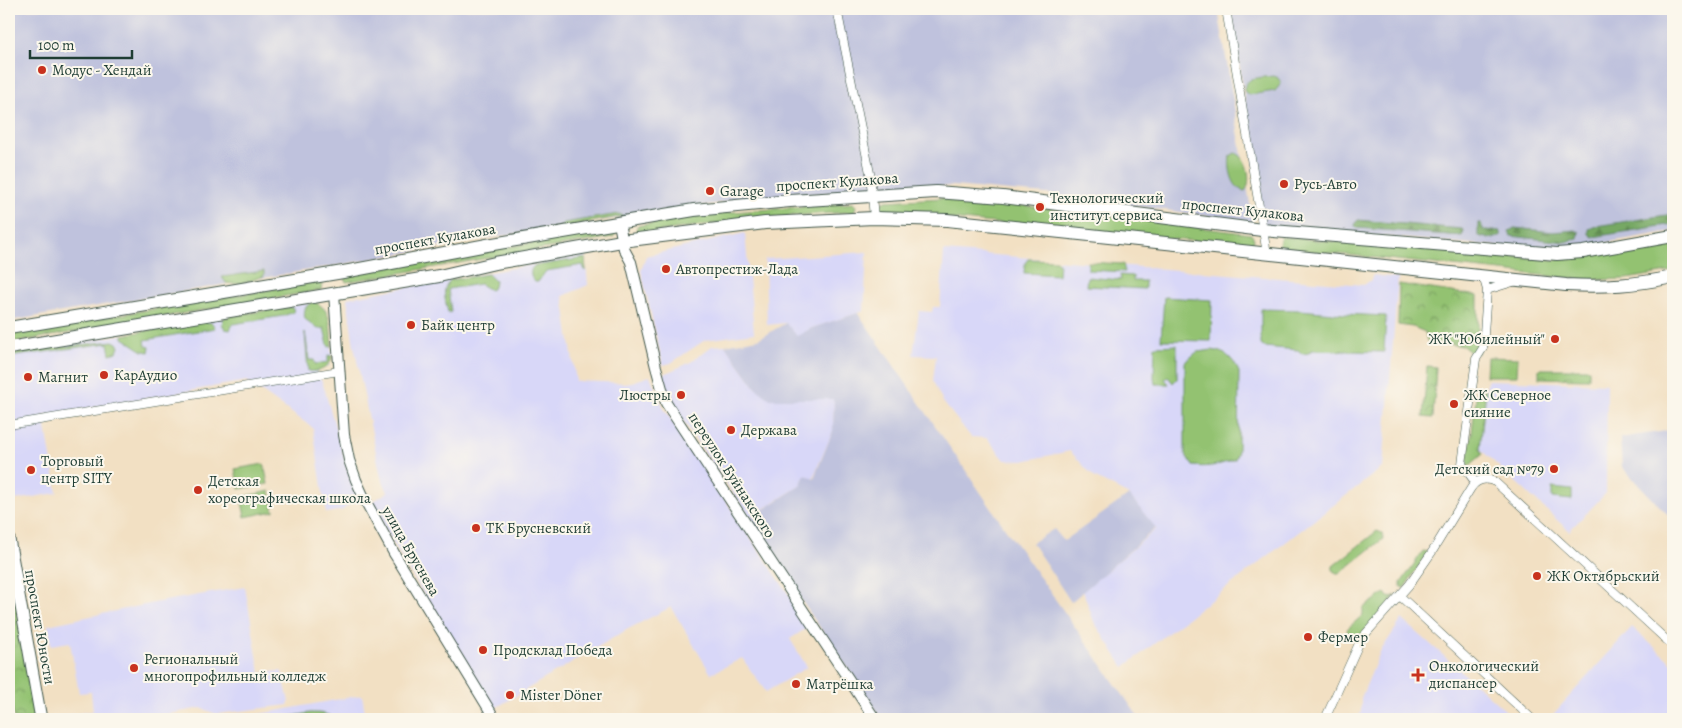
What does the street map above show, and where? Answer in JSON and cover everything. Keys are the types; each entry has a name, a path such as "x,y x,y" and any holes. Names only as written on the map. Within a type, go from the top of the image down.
{"main road":[{"name":"проспект Кулакова","path":"9,328 723,206 936,192 1003,197 1262,230 1557,254 1583,252 1673,236"},
{"path":"9,348 439,276 495,263 622,241 765,223 874,218 956,221 1601,287 1634,285 1673,277"},
{"path":"332,274 334,293"},
{"name":"проспект Юности","path":"9,539 41,719"}],"street":[{"path":"837,9 873,196 874,218"},
{"path":"1226,9 1267,254"},
{"name":"переулок Буйнакского","path":"619,223 624,249 631,262 666,403 876,719"},
{"path":"1475,482 1462,464 1476,359 1483,348 1487,290 1482,276"},
{"path":"1487,290 1519,280"},
{"name":"улица Бруснева","path":"334,293 346,448 365,500 395,555 495,719"},
{"path":"9,426 339,371"},
{"path":"1325,719 1361,639 1400,596 1432,552 1475,482 1482,479 1489,479 1495,482 1673,646"},
{"path":"1400,596 1532,719"}],"shaded area":[{"path":"9,9 1218,9 1253,222 1047,194 953,186 875,189 739,200 481,239 9,321"},
{"path":"1231,9 1673,9 1673,231 1557,251 1264,227"},
{"path":"745,233 754,333 705,340 671,363 663,365 641,271 646,256"},
{"path":"944,251 1364,285 1371,280 1373,275 1398,278 1383,467 1124,667 1094,622 1083,591 1156,529 1129,495 1094,477 1070,451 1023,461 1005,460 987,438 971,437 943,402 933,381 936,356 913,355 919,311 932,312 933,307 940,307"},
{"path":"867,252 864,311 812,328 797,337 786,323 767,325 765,259"},
{"path":"585,255 588,285 563,296 576,381 629,383 650,376 664,409 810,626 790,639 807,667 766,692 742,658 711,674 671,607 628,629 492,710 370,503 388,492 381,477 354,346 347,298"},
{"path":"314,302 323,307 327,312 332,356 329,366 316,372 322,381 343,454 358,497 343,510 326,513 313,428 247,381 44,416 57,493 9,501 9,354"},
{"path":"858,313 1007,531 1140,719 882,719 747,520 800,486 805,475 814,478 833,431 834,399 770,399 757,389 725,345 758,339 786,323 797,336 812,328"},
{"path":"725,345 757,389 834,398 833,431 813,478 805,475 800,486 750,517 674,408 662,375 691,362 712,346"},
{"name":"Детский сад №79","path":"1487,380 1607,384 1606,493 1569,531 1480,449"},
{"path":"1673,430 1673,520 1622,467 1620,438"},
{"path":"1129,495 1156,528 1071,602 1032,543 1054,529 1064,541"},
{"path":"245,587 260,673 282,672 289,702 288,705 216,714 201,708 163,715 163,719 64,719 64,716 93,711 91,692 79,693 70,642 51,645 48,625 159,602"},
{"name":"Онкологический диспансер","path":"1402,619 1515,719 1358,719 1361,712 1361,698 1380,652"},
{"path":"1632,627 1673,664 1673,719 1549,719"},
{"path":"362,695 366,719 233,719"}],"green space":[{"path":"1277,77 1281,82 1275,91 1249,95 1244,91 1245,86 1250,80"},
{"path":"1235,153 1243,159 1248,169 1249,176 1245,191 1237,186 1230,172 1230,156"},
{"path":"942,198 979,200 1251,234 1254,239 1253,243 1249,246 884,213 880,209 880,204 886,201"},
{"path":"853,203 856,206 854,212 747,220 641,234 636,231 637,226 706,214"},
{"path":"619,214 623,216 559,228 564,223"},
{"path":"1673,214 1673,224 1593,237 1589,234 1589,229 1596,226"},
{"path":"1358,220 1462,229 1464,232 1462,236 1357,228 1355,226"},
{"path":"1478,223 1481,223 1483,230 1500,231 1501,236 1489,238 1478,235"},
{"path":"1514,228 1554,232 1575,230 1579,232 1578,238 1565,242 1511,236 1509,232"},
{"path":"614,230 616,234 613,237 346,282 344,274"},
{"path":"1281,237 1554,260 1673,242 1673,271 1627,279 1589,280 1282,248 1279,245"},
{"path":"585,258 585,271 583,265 546,271 538,282 535,282 531,276 531,270 534,266"},
{"path":"1028,259 1056,260 1059,263 1058,275 1024,273 1025,263"},
{"path":"1088,262 1123,264 1125,272 1088,270"},
{"path":"264,271 264,276 240,283 226,283 222,277"},
{"path":"488,274 495,281 494,287 490,290 480,284 448,289 451,312 448,313 445,291 451,280"},
{"path":"1120,275 1133,276 1133,281 1145,281 1145,289 1086,286 1087,277 1121,280"},
{"path":"317,282 322,284 321,290 9,343 9,333"},
{"path":"1399,284 1478,296 1478,353 1470,352 1463,346 1427,341 1425,332 1413,327 1398,325"},
{"path":"1164,297 1212,300 1211,341 1161,340"},
{"path":"314,302 325,309 328,315 332,346 329,347 328,345 324,328 318,329 305,319 305,308"},
{"path":"289,307 293,308 294,312 283,316 233,324 230,330 225,329 222,324 223,319 226,317"},
{"path":"1261,309 1386,316 1384,352 1312,350 1309,353 1302,354 1298,350 1264,347 1261,345"},
{"path":"202,321 212,323 215,328 145,340 146,346 150,347 149,352 143,351 123,338 123,335"},
{"path":"305,332 309,360 314,360 315,364 328,362 328,355 332,356 330,363 321,370 308,371"},
{"path":"113,341 119,347 117,352 110,354 108,343 9,357 9,353"},
{"path":"1177,345 1177,379 1173,383 1168,377 1165,379 1169,384 1155,384 1155,346"},
{"path":"1212,350 1228,356 1239,372 1238,451 1235,459 1224,463 1199,467 1193,466 1185,454 1185,362 1197,352"},
{"path":"1487,357 1518,358 1517,376 1486,376"},
{"path":"1427,366 1436,367 1433,418 1423,417"},
{"path":"1539,369 1589,369 1589,379 1539,378"},
{"path":"1477,389 1486,390 1480,449 1483,454 1469,466 1466,463 1471,441"},
{"path":"264,464 268,484 239,489 235,469"},
{"path":"1552,488 1572,490 1572,500 1552,498"},
{"path":"270,491 274,511 245,517 241,497"},
{"path":"1377,531 1382,533 1383,539 1339,574 1333,571 1333,566"},
{"path":"1423,551 1428,552 1404,588 1401,587 1401,583"},
{"path":"9,559 37,719 14,719 9,684"},
{"path":"1385,593 1390,598 1396,595 1359,637 1356,639 1350,638 1347,629 1363,615 1363,608"},
{"path":"310,713 323,714 335,719 277,719"}],"place":[{"name":"Модус - Хендай","path":"42,70"},
{"name":"Русь-Авто","path":"1284,184"},
{"name":"Garage","path":"710,191"},
{"name":"Технологический институт сервиса","path":"1040,207"},
{"name":"Автопрестиж-Лада","path":"666,269"},
{"name":"Байк центр","path":"411,325"},
{"name":"ЖК \"Юбилейный\"","path":"1555,339"},
{"name":"КарАудио","path":"104,375"},
{"name":"Магнит","path":"28,377"},
{"name":"Люстры","path":"681,395"},
{"name":"ЖК Северное сияние","path":"1454,404"},
{"name":"Держава","path":"731,430"},
{"name":"Детский сад №79","path":"1554,469"},
{"name":"Торговый центр SITY","path":"31,470"},
{"name":"Детская хореографическая школа","path":"198,490"},
{"name":"ТК Брусневский","path":"476,528"},
{"name":"ЖК Октябрьский","path":"1537,576"},
{"name":"Фермер","path":"1308,637"},
{"name":"Продсклад Победа","path":"483,650"},
{"name":"Региональный многопрофильный колледж","path":"134,668"},
{"name":"Онкологический диспансер","path":"1418,675"},
{"name":"Матрёшка","path":"796,684"},
{"name":"Mister Döner","path":"510,695"}]}
